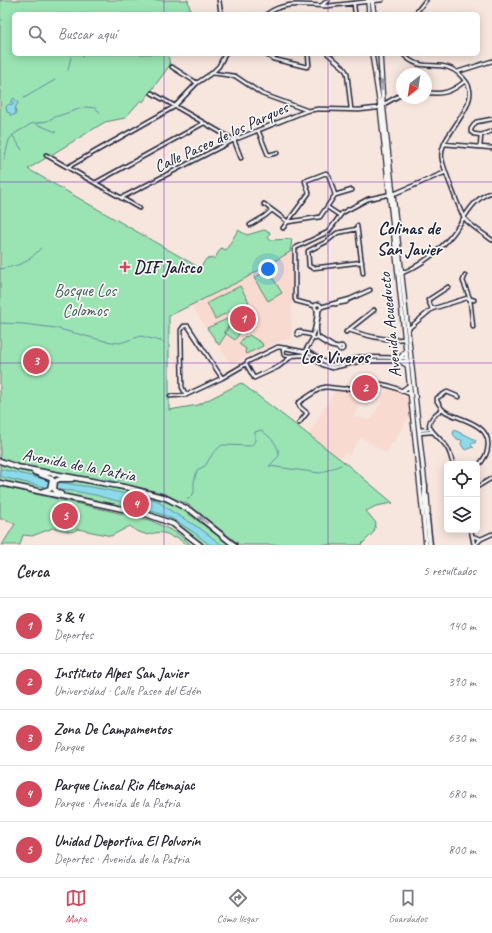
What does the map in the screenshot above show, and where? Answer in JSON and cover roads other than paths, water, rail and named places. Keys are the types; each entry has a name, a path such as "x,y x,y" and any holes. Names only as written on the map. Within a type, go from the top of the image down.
{"main road":[{"path":"369,12 370,1"},
{"path":"370,1 373,12"},
{"name":"Avenida Acueducto","path":"372,56 381,105 409,360 425,485"},
{"name":"Avenida Acueducto","path":"380,56 381,105"},
{"name":"Avenida Acueducto","path":"407,333 405,339 406,351 409,360 408,366 426,545"},
{"path":"406,351 400,359 408,366"},
{"path":"402,391 410,385"},
{"name":"Avenida de la Patria","path":"0,461 17,467 148,492 166,498 193,512 234,545"},
{"path":"31,470 52,479 50,489 43,492 32,490"},
{"path":"79,478 55,481 54,486 55,492 82,501"},
{"name":"Avenida de la Patria","path":"0,483 146,514 173,524 200,545"},
{"path":"425,485 425,501 431,545"}],"street":[{"path":"218,0 221,12"},
{"path":"320,6 328,0"},
{"path":"270,12 278,7 293,3 320,6 354,4 382,0"},
{"path":"417,12 426,0"},
{"path":"354,4 355,12"},
{"path":"68,167 174,107 197,83 212,73 219,66 224,56"},
{"path":"268,56 273,59 307,68 309,65 308,56"},
{"path":"330,56 343,67 347,73 351,110"},
{"path":"404,56 419,65 444,66 457,72 471,91 468,103 444,144 442,159 464,218 473,227 492,240"},
{"path":"457,72 492,61"},
{"path":"172,66 197,83"},
{"path":"212,73 235,76 262,94 306,110"},
{"path":"432,93 445,93 456,88 465,81"},
{"path":"152,93 174,107 234,140 241,158"},
{"name":"Calle Paseo de los Parques","path":"121,198 234,140 306,110 366,109 381,105 396,97"},
{"path":"492,119 476,122 471,129 471,132 481,135 492,131"},
{"path":"95,183 204,123"},
{"path":"258,130 268,155 277,153"},
{"path":"480,147 481,135"},
{"path":"444,144 492,148"},
{"path":"46,155 139,208"},
{"path":"321,307 318,304 315,306 296,301 295,299 295,248 330,230 339,215 368,199 391,194 446,172"},
{"path":"283,228 308,193 308,186 305,181 326,173 329,176 335,195"},
{"path":"264,204 288,222 320,217 335,195 352,190"},
{"path":"400,274 425,260 436,251 454,233 479,199 492,192"},
{"path":"327,207 339,215"},
{"path":"250,225 272,210"},
{"path":"362,262 310,268 308,251 326,242 337,233 357,228 362,262 363,273"},
{"path":"330,230 335,235"},
{"path":"464,276 463,281 470,299 473,327"},
{"path":"432,309 428,300 448,287"},
{"path":"315,338 314,328 318,310 321,307 346,302 370,290"},
{"path":"407,333 432,309 467,298 474,300"},
{"path":"285,348 283,350 284,355 292,356 304,354 315,338 319,318 318,310 315,306"},
{"path":"374,310 348,331 399,340 405,339"},
{"path":"186,394 182,387 181,330 184,326 188,326 222,378"},
{"path":"302,333 333,347 339,348"},
{"path":"170,396 186,394 222,378 246,364 249,360 278,347 304,354 328,367 337,368 344,364 372,359 409,360"},
{"path":"246,364 254,378 278,367 289,360 292,356"},
{"path":"299,423 306,413 298,403 321,388 326,387 344,389 376,383 390,386 411,394"},
{"path":"459,397 447,392 439,397 437,401 442,409 476,425 484,432 488,442 488,448 480,463"},
{"path":"442,409 431,418 431,431 446,447 452,461"},
{"path":"419,432 431,431"},
{"path":"480,485 492,478"},
{"path":"472,533 474,545 481,539 492,534"},
{"path":"472,536 481,539"}],"water":[{"path":"14,98 18,103 15,108 16,113 15,115 10,115 10,113 7,112 6,107 9,104 13,105 13,102 10,102"},
{"path":"454,430 462,435 464,434 476,440 475,443 471,445 474,448 472,447 467,450 464,449 461,444 462,440 457,439 453,434"},
{"path":"0,469 57,482 97,488 156,500 201,529 222,545 210,545 192,531 169,517 140,507 95,495 74,491 57,490 6,478 0,476"}],"waterway":[{"path":"68,70 71,57"},
{"path":"24,98 55,80"},
{"path":"4,160 9,140 14,134 31,124 47,121 85,107 95,108 100,112"},
{"path":"36,124 56,132"},
{"path":"13,136 22,150"},
{"path":"0,269 27,261 41,248"},
{"path":"0,323 55,328 105,341 120,343 141,336 164,342"},
{"path":"184,503 194,493 194,482 197,470 205,466 213,453 222,445 251,446 255,441 255,432 261,430 276,444 279,452 279,456 269,466 320,473 341,465"},
{"path":"105,479 117,482 127,476"}],"place":[{"name":"DIF Jalisco","path":"125,267"},
{"name":"3 & 4","path":"243,319"},
{"name":"Zona De Campamentos","path":"36,361"},
{"name":"Instituto Alpes San Javier","path":"365,388"},
{"name":"Parque Lineal Rio Atemajac","path":"136,504"},
{"name":"Unidad Deportiva El Polvorín","path":"65,516"}],"district":[{"name":"Colinas de San Javier","path":"409,238"},
{"name":"Los Viveros","path":"335,357"}],"park label":[{"name":"Bosque Los Colomos","path":"85,300"}]}
